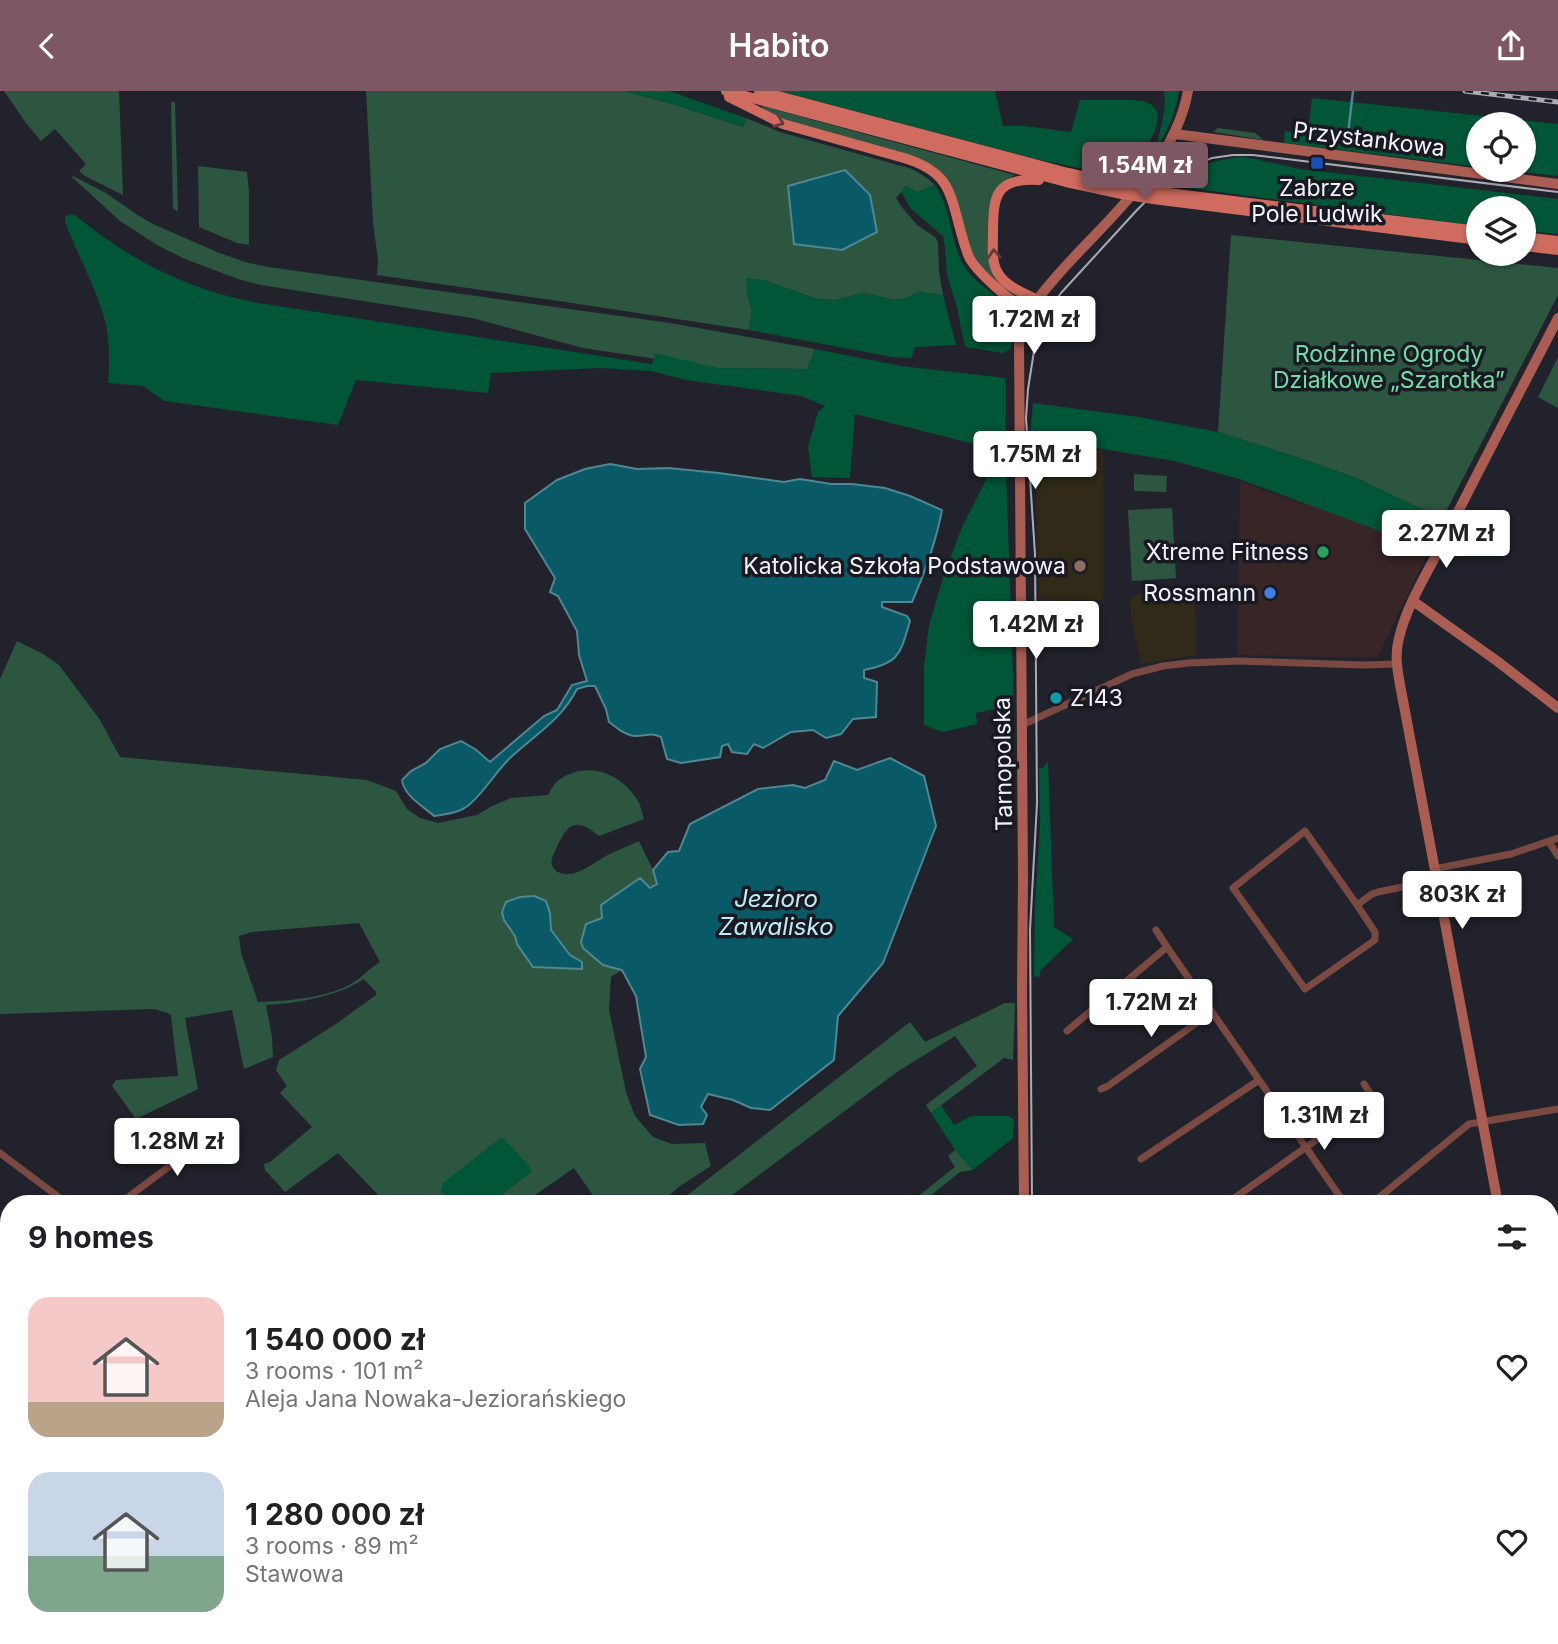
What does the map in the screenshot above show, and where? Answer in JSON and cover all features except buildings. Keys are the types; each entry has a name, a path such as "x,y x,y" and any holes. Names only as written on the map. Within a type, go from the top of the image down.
{"main road":[{"path":"719,91 783,124 921,163 930,168 945,183 952,197 972,263 1029,313 1051,283 1158,161 1175,134 1184,113 1188,91"},
{"path":"726,91 1066,182"},
{"path":"759,91 1125,190"},
{"name":"Przystankowa","path":"1175,134 1558,184"},
{"path":"1038,300 1013,288 998,273 993,257 993,204 998,193 1008,184 1024,179 1066,182 1466,238"},
{"path":"1156,196 1466,230"},
{"path":"1536,238 1558,241"},
{"path":"1536,247 1558,250"},
{"name":"Tarnopolska","path":"1024,1195 1018,375 1019,341 1029,313"},
{"path":"1496,1195 1396,664 1398,640 1413,601 1558,318"},
{"path":"1413,601 1506,667 1558,708"}],"street":[{"path":"1022,725 1132,674 1163,666 1237,661 1396,664"},
{"path":"1305,831 1357,905 1375,932 1375,940 1305,989 1233,888 1305,831"},
{"path":"1357,905 1372,894 1558,838"},
{"path":"1549,842 1558,856"},
{"path":"1156,930 1339,1195"},
{"path":"1067,1031 1167,947"},
{"path":"1101,1089 1108,1087 1212,1012"},
{"path":"1141,1159 1259,1080"},
{"path":"1239,1195 1374,1099 1364,1084"},
{"path":"1382,1195 1472,1123 1558,1109"},
{"path":"131,1195 219,1129"},
{"path":"0,1153 56,1195"}],"shaded area":[{"path":"1035,449 1103,450 1103,600 1039,601"},
{"path":"1240,481 1300,504 1320,498 1432,545 1377,658 1237,655"},
{"path":"1195,591 1196,655 1141,664 1131,617 1131,595"}],"green space":[{"path":"4,91 119,91 123,195 79,171 86,164 55,129 41,141"},
{"path":"366,91 625,91 743,127 746,118 780,132 912,169 935,185 917,192 906,186 896,198 917,225 938,242 943,295 918,292 907,298 894,300 864,293 835,300 817,299 763,280 747,293 752,311 749,330 377,275"},
{"path":"625,91 669,91 746,118 743,127"},
{"path":"779,91 995,91 1003,126 1071,132 1080,100 1143,101 1156,109 1158,116 1145,161 1126,178 1036,159"},
{"path":"1164,91 1179,91 1170,122 1156,150 1164,114"},
{"path":"1312,98 1466,114 1466,165 1284,143 1285,131 1308,134"},
{"path":"171,102 175,102 178,211 173,209"},
{"path":"762,106 1015,175 996,190 991,200 988,221 989,257 1026,301 1017,299 977,263 936,167 916,157 792,123"},
{"path":"1536,122 1558,124 1558,176 1536,174"},
{"path":"1218,128 1255,133 1264,140 1213,132"},
{"path":"1240,157 1300,169 1532,196 1466,196 1466,224 1165,185 1182,174"},
{"path":"198,166 247,172 249,245 237,243 199,227"},
{"path":"73,176 106,193 153,224 245,262 670,323 815,349 807,369 717,368 583,348 472,318 261,285 185,259 157,245 120,221"},
{"path":"935,185 945,205 961,260 972,276 1003,303 1012,317 1014,328 1011,349 1003,353 965,347 947,275 943,236 911,209 901,191 906,186 917,192"},
{"path":"1536,196 1558,199 1558,234 1536,232"},
{"path":"70,214 118,247 161,271 207,290 258,303 652,364 655,353 717,368 807,369 815,349 901,366 1005,378 1014,705 976,713 977,724 943,732 924,725 924,665 929,625 962,527 991,470 974,444 855,414 850,478 812,477 808,447 818,412 825,406 801,396 686,380 651,371 600,368 491,373 488,393 356,380 338,425 164,401 143,386 108,383 108,336 104,317 65,222 65,217"},
{"name":"Rodzinne Ogrody Działkowe „Szarotka”","path":"1231,235 1466,259 1466,266 1558,268 1558,295 1442,519 1356,478 1218,432"},
{"path":"746,278 763,280 817,299 835,300 864,293 894,300 907,298 918,292 943,295 956,345 915,347 911,358 892,357 749,330 752,311"},
{"path":"1558,357 1558,408 1538,397"},
{"path":"1033,403 1139,417 1218,432 1356,478 1447,522 1432,550 1239,479 1174,461 1030,438"},
{"path":"1134,474 1167,476 1166,492 1134,491"},
{"path":"1172,508 1176,578 1132,581 1128,510"},
{"path":"17,641 59,665 100,720 120,757 367,780 396,791 407,809 420,818 438,823 477,815 511,798 548,795 557,781 582,771 602,772 627,787 640,805 644,819 599,836 584,826 573,826 560,840 552,857 552,865 562,874 570,874 639,841 657,883 651,888 640,878 601,905 603,965 622,970 611,977 609,1010 626,1092 635,1116 653,1137 672,1144 705,1143 711,1166 670,1195 593,1195 574,1168 535,1195 502,1195 531,1172 441,1190 445,1195 378,1195 338,1153 285,1192 265,1170 264,1164 312,1127 280,1093 287,1086 276,1070 279,1060 376,995 364,979 341,990 316,998 266,1005 273,1057 244,1069 232,1010 185,1018 198,1089 136,1119 112,1086 116,1080 178,1076 171,1015 154,1009 0,1014 0,679","holes":["534,896 546,901 551,930 570,955 582,962 582,968 533,967 517,944 515,936 520,897","359,923 380,962 354,982 333,992 258,1002 241,953 239,936 252,932"]},
{"path":"1048,761 1054,927 1073,939 1041,970 1039,977 1034,976 1040,826 1039,768 1043,768"},
{"path":"1005,1003 1015,1003 1013,1060 1004,1058 931,1113 926,1105 977,1066 955,1036 897,1072 732,1195 688,1195 910,1022 925,1042"},
{"path":"941,1105 954,1125 971,1116 1008,1116 1014,1119 1013,1138 973,1170 955,1150 931,1113"},
{"path":"503,1138 530,1167 531,1172 502,1195 445,1195 441,1190 443,1183"},
{"path":"955,1150 973,1170 960,1172 931,1195 920,1195 955,1167 948,1156"}],"water":[{"path":"845,170 870,195 877,232 842,250 794,244 788,186"},
{"path":"610,464 637,469 668,468 719,473 784,482 800,479 885,488 942,510 930,557 912,602 882,602 882,607 907,616 910,621 897,655 885,664 864,670 864,678 877,682 876,717 853,719 841,734 826,738 813,730 791,732 763,748 754,744 747,754 732,752 728,744 722,746 720,757 681,763 667,759 661,737 651,734 629,735 609,722 595,686 587,686 577,689 555,719 509,759 470,804 458,811 434,816 410,796 403,786 402,780 411,771 426,763 440,749 461,741 490,762 544,716 557,710 572,685 587,681 579,655 577,631 558,596 550,592 555,578 525,529 525,503 557,480 585,469"},
{"name":"Jezioro Zawalisko","path":"890,758 924,776 936,826 883,963 838,1016 834,1060 770,1110 751,1108 708,1094 701,1107 707,1115 703,1124 679,1125 650,1115 640,1069 646,1057 636,996 622,970 603,965 583,948 581,942 586,924 602,918 601,905 640,878 650,888 657,884 653,870 668,852 679,851 690,824 758,789 793,785 805,788 825,780 834,761 857,770"},
{"path":"534,896 546,901 551,930 570,955 582,962 582,969 533,967 517,944 502,912 506,902"}],"waterway":[{"path":"1348,134 1353,91"}],"tram line":[{"path":"1032,1195 1030,930 1037,803 1035,554 1026,418 1034,351 1045,316 1061,293 1167,180 1212,158 1253,155 1558,192"}],"railway":[{"path":"1465,91 1558,102"}],"place":[{"name":"Zabrze Pole Ludwik","path":"1317,163"},
{"name":"Xtreme Fitness","path":"1323,552"},
{"name":"Katolicka Szkoła Podstawowa","path":"1080,566"},
{"name":"Rossmann","path":"1270,593"},
{"name":"Z143","path":"1056,698"}]}
